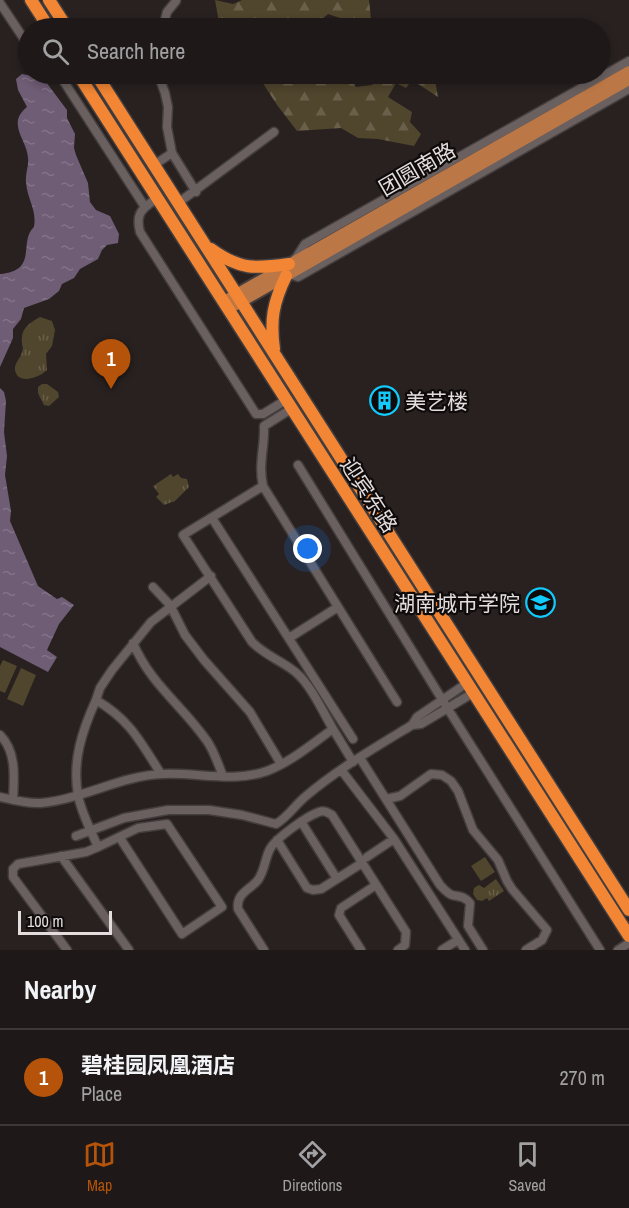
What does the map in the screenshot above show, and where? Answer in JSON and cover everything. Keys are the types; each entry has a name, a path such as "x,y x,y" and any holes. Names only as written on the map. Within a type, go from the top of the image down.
{"highway":[{"path":"31,0 43,18"},
{"path":"49,0 61,18"},
{"name":"迎宾东路","path":"84,84 629,936"},
{"name":"迎宾东路","path":"102,84 629,910"},
{"path":"205,245 224,258 244,267 290,269 273,309 271,330 274,353"}],"main road":[{"name":"团圆南路","path":"611,82 629,71"},
{"name":"团圆南路","path":"226,305 629,80"},
{"name":"团圆南路","path":"290,269 607,84"}],"street":[{"path":"166,18 167,12 176,1"},
{"path":"0,3 18,29"},
{"path":"611,71 629,61"},
{"path":"65,84 145,207"},
{"path":"161,84 166,100 166,127 172,153 196,192"},
{"path":"588,84 305,244 290,269 298,277 629,89"},
{"path":"178,203 196,192 274,132"},
{"path":"154,165 172,153"},
{"path":"157,198 142,209 137,220 140,232 256,414 263,414 288,404"},
{"path":"288,404 264,426 265,435 260,470 263,486 397,702"},
{"path":"298,465 600,950"},
{"path":"263,486 183,535 252,642 264,654 291,669 303,680 333,729 386,798 440,885 447,893 467,899 470,903 468,926 483,950"},
{"path":"212,518 353,739"},
{"path":"98,847 78,796 76,760 83,730 100,688 151,622 170,605 211,576"},
{"path":"153,587 170,605 185,634 204,660 250,712 281,764"},
{"path":"289,638 338,607"},
{"path":"133,644 141,662 165,694 186,714 209,743 223,776"},
{"path":"445,704 447,695 470,688"},
{"path":"96,700 115,712 134,731 160,774"},
{"path":"76,836 124,818 168,810 209,810 242,815 276,824 286,819 306,795 412,725 417,717 445,704"},
{"path":"0,797 39,803 78,796 124,781 160,774 246,776 267,771 281,764 333,729"},
{"path":"0,735 5,740 14,768 13,800"},
{"path":"342,771 394,839 465,950"},
{"path":"386,798 400,796 431,774 442,775 451,781 458,791 473,830 498,860 512,889 547,930 542,940 526,950"},
{"path":"264,950 238,909 237,902 242,893 259,878 269,851 277,840 318,812 325,811 332,815 364,860 376,885 406,932 405,945 398,950"},
{"path":"302,822 337,879"},
{"path":"67,950 13,877 13,869 18,864 98,847 138,828 167,824 222,907 182,934 120,838"},
{"path":"277,840 308,888 313,890 321,889 337,879 394,839"},
{"path":"61,856 129,950"},
{"path":"361,950 339,915 341,909 376,885"},
{"path":"442,950 458,940"},
{"path":"618,950 629,943"}],"green space":[{"path":"215,0 233,4 242,0 369,0 371,18 340,18 328,14 323,18 218,18"},
{"path":"263,84 354,84 356,87 395,84 388,97 412,112 410,122 421,134 414,146 378,139 358,138 341,128 297,131"},
{"path":"418,84 436,84 438,97"},
{"path":"40,317 52,321 55,330 52,346 46,354 47,370 29,379 20,378 15,367 23,350 22,334 29,324"},
{"path":"47,384 58,392 59,397 49,406 44,405 38,393 38,387"},
{"path":"171,474 173,477 178,474 181,478 187,479 189,487 175,501 164,505 156,497 159,494 153,486"},
{"path":"3,660 17,666 5,693 0,691 0,666"},
{"path":"21,668 36,675 23,706 7,699"},
{"path":"485,857 495,872 481,881 471,866"},
{"path":"496,879 504,891 489,901 487,898 482,901 477,900 473,894 474,888 479,885 484,888"}],"water":[{"path":"18,77 18,84 48,84 67,110 67,118 75,134 76,155 88,183 90,202 96,210 110,216 119,234 118,243 107,245 98,259 80,269 74,278 62,284 59,291 49,299 24,308 21,319 13,329 13,338 0,367 0,274 12,272 24,262 27,240 35,221 26,182 27,151 18,126 18,119 27,107 18,90 16,79"},
{"path":"0,388 4,392 6,401 5,475 11,511 10,521 38,586 57,599 62,597 74,605 59,624 47,650 57,657 48,672 0,647"}],"place":[{"name":"碧桂园凤凰酒店","path":"111,389"},
{"name":"美艺楼","path":"384,401"},
{"name":"湖南城市学院","path":"541,603"}]}
